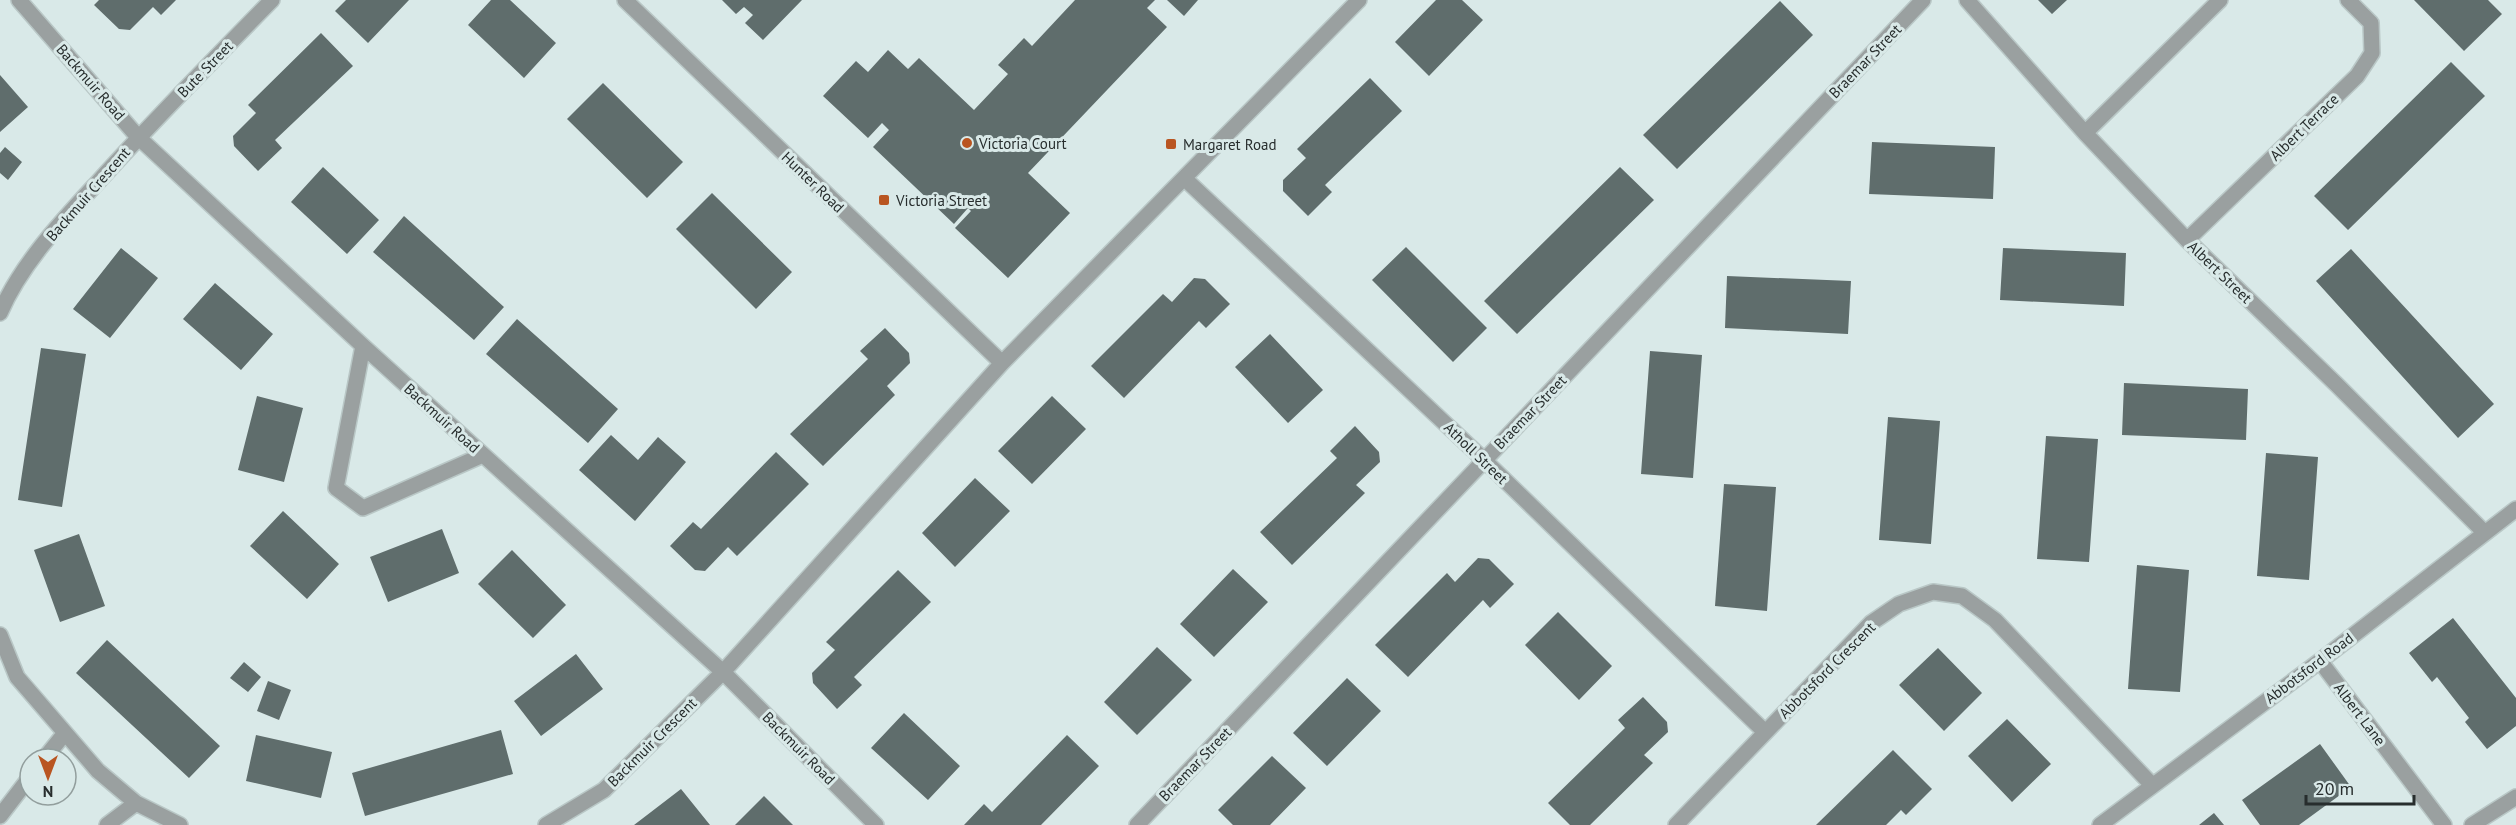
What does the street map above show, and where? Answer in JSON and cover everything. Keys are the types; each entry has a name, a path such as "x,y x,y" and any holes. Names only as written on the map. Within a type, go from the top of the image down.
{"street":[{"name":"Backmuir Road","path":"20,0 138,137 363,346 723,672 876,825"},
{"name":"Bute Street","path":"138,137 272,0"},
{"name":"Hunter Road","path":"624,0 1002,363"},
{"path":"723,672 1002,363 1359,0"},
{"name":"Braemar Street","path":"1137,825 1923,0"},
{"name":"Albert Street","path":"1967,0 2085,134 2187,240 2337,384 2485,533"},
{"path":"2085,134 2220,0"},
{"name":"Albert Terrace","path":"2187,240 2357,76 2372,53 2371,23 2348,0"},
{"name":"Backmuir Crescent","path":"0,314 6,300 51,233 138,137"},
{"name":"Atholl Street","path":"1184,178 1484,460 1765,732"},
{"path":"363,346 336,488 363,508 483,455"},
{"name":"Abbotsford Road","path":"2100,825 2320,661 2516,509"},
{"name":"Abbotsford Crescent","path":"1676,825 1871,623 1899,604 1933,592 1962,596 1995,620 2152,785"},
{"path":"0,635 17,677 98,771 136,802 180,825"},
{"name":"Albert Lane","path":"2320,661 2444,825"},
{"name":"Backmuir Crescent","path":"546,825 604,790 723,672"},
{"path":"53,747 64,733"},
{"path":"0,816 18,793"},
{"path":"2472,825 2516,797"},
{"path":"107,825 136,802"}],"building":[{"path":"99,0 176,0 161,15 153,7 130,30 119,29 94,5"},
{"path":"346,0 409,0 368,43 335,11"},
{"path":"491,0 510,0 556,43 524,78 468,25"},
{"path":"722,0 802,0 763,40 745,23 753,15 744,7 736,14"},
{"name":"Victoria Court","path":"1075,0 1155,0 1147,8 1167,27 1028,173 1070,213 1008,278 955,228 971,211 968,208 954,224 873,147 889,130 882,123 868,138 823,96 856,61 868,72 888,50 908,69 919,58 974,110 1008,74 998,65 1024,38 1032,46"},
{"path":"1167,0 1198,0 1184,16"},
{"path":"1436,0 1462,0 1483,20 1429,76 1395,42"},
{"path":"2038,0 2067,0 2052,14"},
{"path":"2414,0 2488,0 2502,14 2464,51"},
{"path":"1780,1 1813,35 1677,169 1643,135"},
{"path":"321,33 353,66 275,140 282,148 258,171 234,146 233,136 256,113 248,105"},
{"path":"2451,62 2485,96 2348,230 2314,196"},
{"path":"0,75 28,107 0,132"},
{"path":"1370,78 1402,111 1325,185 1332,192 1308,216 1283,191 1283,180 1306,158 1297,149"},
{"path":"603,83 683,162 647,198 567,119"},
{"path":"1872,142 1995,147 1993,199 1869,194"},
{"path":"5,147 22,162 8,180 0,173 0,153"},
{"path":"323,167 379,220 347,254 291,202"},
{"path":"1620,167 1654,200 1517,334 1484,301"},
{"path":"712,193 792,272 756,309 676,229"},
{"path":"404,216 504,307 474,340 373,252"},
{"path":"1406,247 1487,328 1453,362 1372,280"},
{"path":"121,248 158,278 110,338 73,309"},
{"path":"2003,248 2126,253 2124,306 2000,300"},
{"path":"2351,249 2494,404 2458,438 2316,281"},
{"path":"1727,276 1851,281 1848,334 1725,328"},
{"path":"1194,278 1205,279 1230,304 1206,328 1199,321 1124,398 1091,366 1163,294 1172,302"},
{"path":"215,283 273,334 241,370 183,319"},
{"path":"517,319 618,409 588,443 486,354"},
{"path":"885,328 909,353 910,363 887,386 895,395 823,466 790,434 868,359 860,351"},
{"path":"1270,334 1323,390 1288,423 1235,367"},
{"path":"41,348 86,354 62,507 18,500"},
{"path":"1650,351 1702,355 1693,478 1641,474"},
{"path":"2124,383 2248,389 2246,440 2122,435"},
{"path":"257,396 303,408 284,482 238,470"},
{"path":"1052,396 1086,429 1032,484 998,451"},
{"path":"1888,417 1940,421 1931,544 1879,540"},
{"path":"1355,426 1379,452 1380,462 1356,485 1365,493 1292,565 1260,532 1337,458 1330,451"},
{"path":"611,435 638,460 658,437 686,462 635,521 579,470"},
{"path":"2046,436 2098,439 2089,562 2037,559"},
{"path":"776,452 809,484 737,556 728,547 705,571 695,570 670,546 693,522 701,529"},
{"path":"2266,453 2318,457 2309,580 2257,576"},
{"path":"975,478 1010,511 955,567 922,533"},
{"path":"1724,484 1776,487 1767,611 1715,606"},
{"path":"283,511 339,564 307,599 250,546"},
{"path":"442,529 459,573 388,602 370,557"},
{"path":"79,534 105,606 60,622 34,550"},
{"path":"512,550 566,605 533,638 478,584"},
{"path":"1478,558 1489,559 1514,584 1490,608 1483,600 1408,677 1375,645 1447,573 1455,582"},
{"path":"2137,565 2189,570 2180,692 2128,689"},
{"path":"1233,569 1268,602 1214,657 1180,624"},
{"path":"898,570 931,602 854,677 862,685 837,709 813,683 812,673 835,650 826,642"},
{"path":"1558,612 1612,666 1579,700 1525,645"},
{"path":"2453,618 2516,698 2516,726 2487,749 2465,722 2469,718 2437,677 2432,682 2409,653"},
{"path":"107,640 220,746 189,778 76,673"},
{"path":"1157,647 1192,680 1137,735 1104,702"},
{"path":"1938,648 1982,693 1944,731 1899,685"},
{"path":"576,654 603,689 541,736 514,701"},
{"path":"244,662 261,677 248,692 230,678"},
{"path":"1347,678 1381,711 1327,766 1293,733"},
{"path":"268,681 291,690 279,720 257,711"},
{"path":"1643,697 1667,722 1668,732 1644,755 1653,763 1590,825 1570,825 1548,803 1625,728 1618,720"},
{"path":"904,713 960,766 928,800 871,748"},
{"path":"2007,719 2051,764 2012,802 1968,756"},
{"path":"501,730 513,774 365,816 352,773"},
{"path":"256,735 332,752 321,798 246,781"},
{"path":"1067,735 1099,766 1041,825 964,825 984,804 992,812"},
{"path":"2320,744 2351,787 2299,825 2260,825 2242,800"},
{"path":"1893,750 1932,789 1906,815 1901,810 1886,825 1816,825"},
{"path":"1272,756 1306,788 1270,825 1233,825 1218,810"},
{"path":"681,789 710,825 634,825 651,812"},
{"path":"764,796 793,825 735,825"},
{"path":"2214,813 2224,825 2199,825"}],"place":[{"name":"Victoria Court","path":"967,143"},
{"name":"Margaret Road","path":"1171,144"},
{"name":"Victoria Street","path":"884,200"}]}
